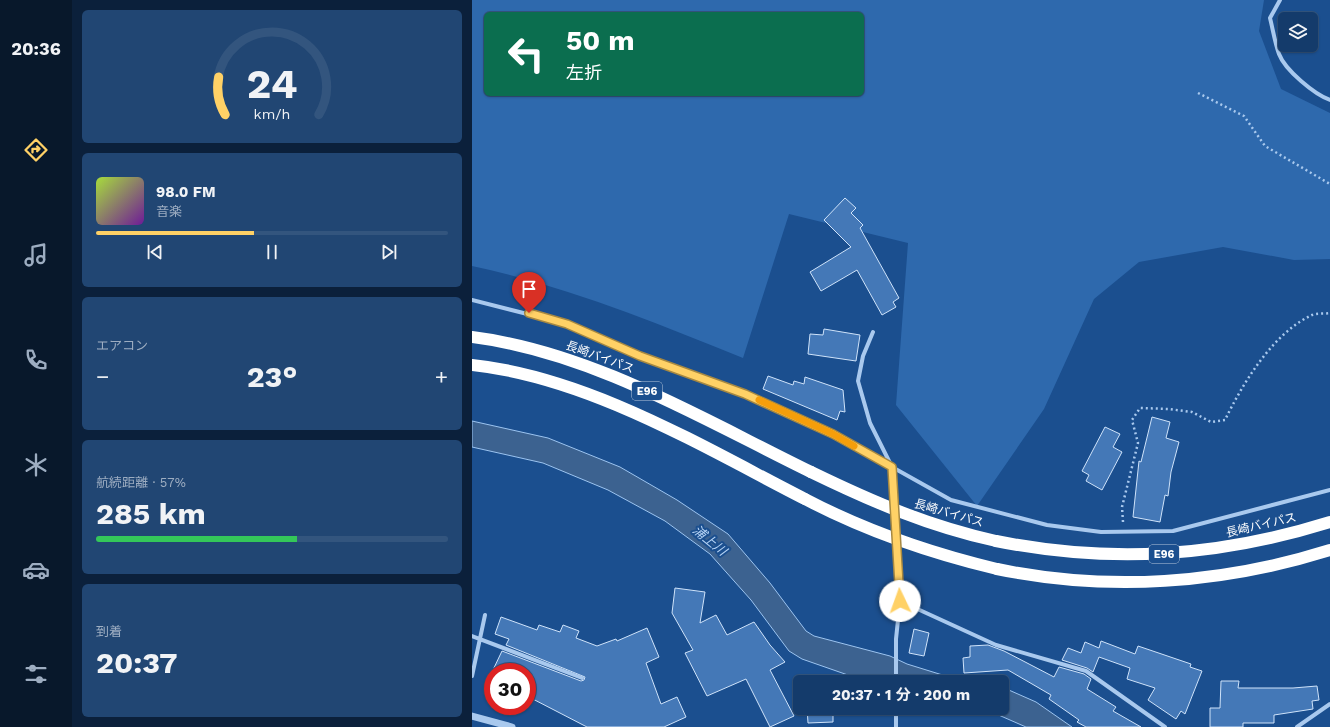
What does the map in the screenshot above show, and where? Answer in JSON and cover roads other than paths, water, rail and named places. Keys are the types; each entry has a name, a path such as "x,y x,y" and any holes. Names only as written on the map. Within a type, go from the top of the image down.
{"highway":[{"name":"長崎バイパス","path":"472,337 534,349 608,374 662,397 880,505 912,517 967,534 1069,553 1159,554 1197,552 1231,547 1291,534 1330,522"},
{"name":"E96","path":"472,365 527,376 598,398 649,420 840,517 902,542 958,560 997,569 1066,580 1134,582 1167,581 1203,578 1272,566 1330,550"}],"street":[{"path":"1280,0 1270,18 1280,56 1301,82 1322,97 1330,100"},
{"path":"472,300 567,324 640,356 745,394 833,434 951,500 1047,525 1101,532 1172,531 1330,490"},
{"path":"873,332 863,356 858,381 870,423 892,467 900,601 896,639 896,675"},
{"path":"900,601 996,645 1086,671 1165,727"},
{"path":"472,676 485,615"},
{"path":"472,636 582,678"},
{"path":"1297,727 1330,704"},
{"path":"896,715 896,727"},
{"path":"472,716 512,727"}],"water":[{"name":"浦上川","path":"472,421 548,438 620,467 677,500 728,534 770,583 806,631 814,636 890,656 907,664 943,675 848,675 802,659 789,651 751,600 710,554 665,521 608,490 543,463 472,447"},
{"path":"1009,690 1036,702 1072,727 1026,727 999,715 1009,715"}]}
